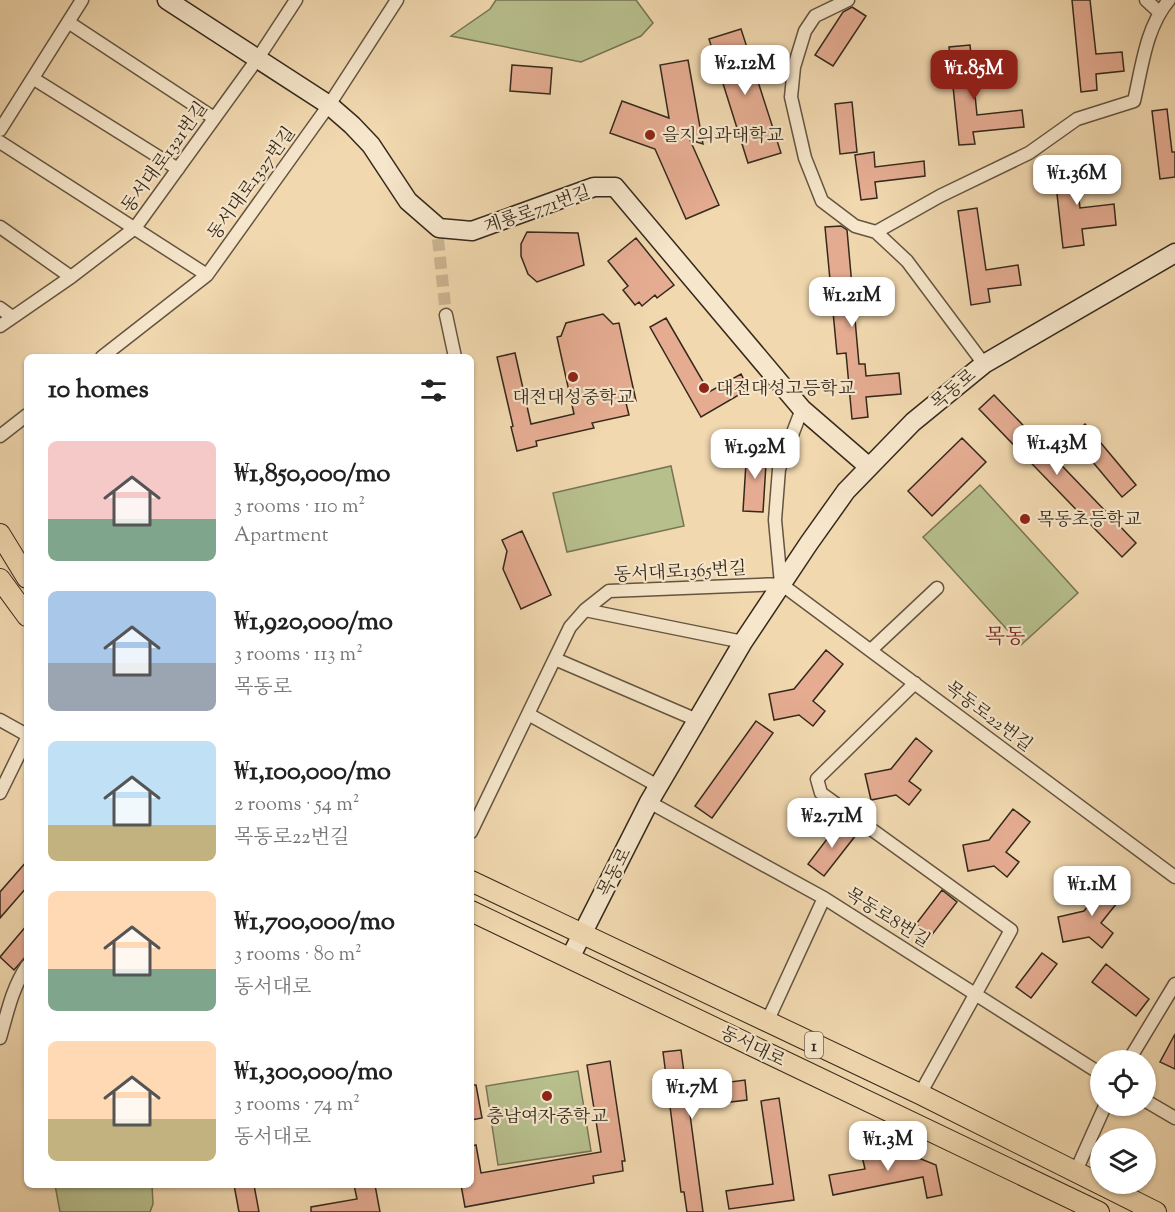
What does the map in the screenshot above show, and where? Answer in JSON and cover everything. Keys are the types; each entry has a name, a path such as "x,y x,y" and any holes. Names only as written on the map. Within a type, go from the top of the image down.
{"main road":[{"name":"계룡로771번길","path":"167,0 329,105 352,124 370,145 408,201 438,233 472,231 594,187 615,187 801,409 869,467"},
{"name":"목동로","path":"570,958 654,794 743,642 846,491 913,423 984,364 1175,253"},
{"path":"0,534 24,573"},
{"path":"0,579 24,612"},
{"name":"동서대로","path":"474,882 920,1094 1156,1212"},
{"name":"동서대로","path":"474,911 1099,1212"}],"street":[{"path":"0,130 82,0"},
{"name":"동서대로1327번길","path":"106,354 207,274 329,105 397,0"},
{"path":"848,0 815,16 805,31 794,67 791,97 805,158 822,201 855,226 876,232 907,261 984,364"},
{"path":"1146,0 1159,12"},
{"path":"876,232 940,196 1029,153 1077,119 1134,101 1151,31 1159,12 1169,0"},
{"name":"동서대로1321번길","path":"0,326 135,228 258,58 293,1"},
{"path":"68,22 214,118"},
{"path":"34,79 178,169"},
{"path":"0,142 207,274"},
{"path":"0,227 71,276"},
{"path":"0,308 11,316"},
{"path":"446,315 454,354"},
{"path":"781,584 775,520 779,469 801,409"},
{"path":"0,436 24,417"},
{"name":"동서대로1365번길","path":"474,826 570,627 585,610 609,591 781,584"},
{"name":"목동로22번길","path":"781,584 1175,877"},
{"path":"871,650 937,588"},
{"path":"585,610 743,642"},
{"path":"555,659 697,720"},
{"path":"915,683 817,779 821,793 1011,930 920,1094"},
{"path":"528,714 654,794"},
{"path":"0,720 24,734"},
{"path":"0,793 24,742"},
{"name":"목동로8번길","path":"654,794 976,993 1090,1067"},
{"name":"동서대로","path":"767,1022 824,898"},
{"path":"0,1038 5,999 24,971"},
{"path":"1135,1050 1175,984"},
{"path":"1156,1107 1175,1118"},
{"path":"1075,1173 1101,1116"}],"green space":[{"path":"496,0 636,0 653,23 641,36 581,62 451,36 490,9"},
{"path":"671,466 684,526 567,552 553,493"},
{"path":"980,485 1078,593 1021,645 923,537"},
{"path":"578,1071 591,1151 498,1165 486,1086"},
{"path":"56,1188 152,1188 153,1204 150,1212 60,1212"}],"building":[{"path":"1072,0 1090,0 1096,54 1122,52 1124,71 1096,74 1097,90 1081,92"},
{"path":"852,7 866,16 833,66 815,55 843,12"},
{"path":"741,29 781,153 748,163 709,39"},
{"path":"970,45 977,115 1022,110 1024,127 973,132 975,144 959,145 949,47"},
{"path":"688,60 703,144 690,140 719,205 686,219 655,149 610,133 622,101 669,118 660,65"},
{"path":"512,65 552,68 550,94 510,91"},
{"path":"852,102 857,152 840,154 835,104"},
{"path":"1167,109 1172,152 1175,152 1175,177 1160,179 1152,111"},
{"path":"874,152 875,167 924,161 925,176 875,182 877,198 861,200 855,155"},
{"path":"1074,156 1080,208 1114,204 1116,225 1082,229 1084,245 1063,248 1053,158"},
{"path":"977,208 986,270 1018,265 1021,285 988,289 990,302 971,305 958,211"},
{"path":"841,226 847,230 859,364 865,364 866,376 899,373 901,394 866,397 868,417 852,419 846,353 837,354 825,227"},
{"path":"527,232 578,233 584,265 537,282 528,274 521,256 521,244"},
{"path":"636,238 674,285 657,298 655,295 642,306 639,302 635,305 623,290 628,286 608,261"},
{"path":"603,314 613,324 619,323 636,401 626,403 629,415 592,423 594,428 536,441 537,446 517,451 497,357 515,353 531,424 574,414 557,337 561,336 566,323"},
{"path":"666,318 709,392 741,374 749,389 701,417 650,327"},
{"path":"994,395 1136,543 1122,557 979,409"},
{"path":"1085,424 1136,485 1122,497 1071,436"},
{"path":"962,438 986,462 932,516 908,491"},
{"path":"747,447 767,448 763,512 743,511"},
{"path":"522,531 551,595 521,609 503,569 507,551 502,540"},
{"path":"826,650 843,664 813,701 825,711 813,726 799,715 774,720 769,694 794,689"},
{"path":"756,721 773,733 712,818 695,806"},
{"path":"916,738 932,751 909,781 921,790 909,805 896,795 871,800 865,774 891,769"},
{"path":"1013,809 1030,822 1006,852 1019,862 1007,877 994,866 968,871 963,845 989,840"},
{"path":"840,822 856,835 824,876 808,864"},
{"path":"24,864 24,890 0,918 0,892"},
{"path":"1108,880 1125,893 1101,923 1113,933 1102,948 1089,937 1063,942 1058,917 1084,911"},
{"path":"942,890 957,902 931,936 916,924"},
{"path":"24,929 24,958 14,970 0,957"},
{"path":"1042,953 1057,964 1031,998 1016,987"},
{"path":"1106,964 1149,999 1136,1016 1092,982"},
{"path":"1175,1034 1175,1069 1160,1062"},
{"path":"681,1050 686,1088 745,1080 747,1100 689,1107 703,1212 687,1212 684,1192 681,1192 663,1052"},
{"path":"610,1061 625,1161 622,1161 623,1171 593,1176 594,1183 465,1207 462,1188 474,1188 474,1145 476,1145 481,1173 601,1152 587,1065"},
{"path":"474,1085 476,1085 482,1118 474,1119"},
{"path":"779,1098 794,1200 729,1209 726,1191 773,1184 761,1101"},
{"path":"889,1146 936,1165 942,1195 927,1198 923,1177 833,1195 829,1175 865,1169 861,1152"},
{"path":"235,1188 255,1188 259,1212 239,1212"},
{"path":"355,1188 376,1188 380,1212 311,1212 311,1207 357,1199"}],"tunnel":[{"path":"438,239 446,315"}],"place":[{"name":"을지의과대학교","path":"650,135"},
{"name":"대전대성중학교","path":"573,377"},
{"name":"대전대성고등학교","path":"704,388"},
{"name":"목동초등학교","path":"1025,519"},
{"name":"충남여자중학교","path":"547,1096"}],"district":[{"name":"목동","path":"1005,636"}]}
